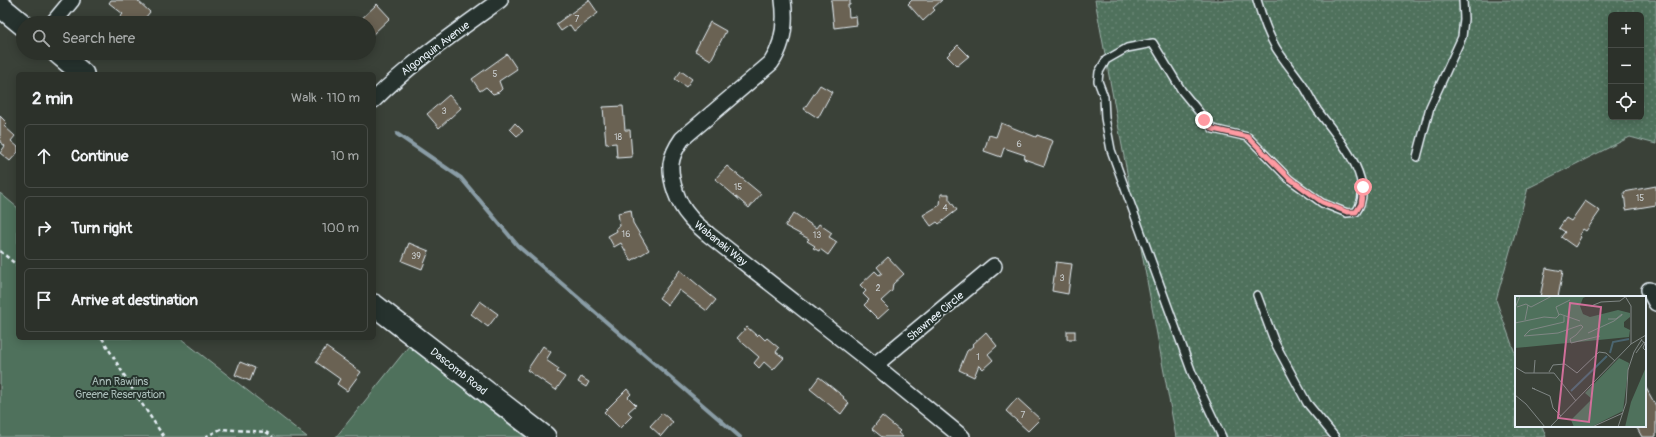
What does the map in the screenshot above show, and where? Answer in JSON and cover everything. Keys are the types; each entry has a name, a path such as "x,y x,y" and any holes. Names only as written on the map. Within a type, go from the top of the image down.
{"main road":[{"path":"0,6 16,19"},
{"path":"67,60 82,72"},
{"name":"Dascomb Road","path":"376,307 545,437"}],"street":[{"path":"59,16 72,0"},
{"name":"Algonquin Avenue","path":"376,98 403,71 500,0"},
{"name":"Wabanaki Way","path":"783,0 785,17 784,33 778,54 762,73 682,139 675,151 671,164 673,179 679,200 688,216 699,226 875,365 962,437"},
{"name":"Shawnee Circle","path":"875,365 994,266"}],"lane":[{"path":"1222,437 1192,373 1111,150 1105,118 1104,97 1098,81 1099,72 1106,60 1127,48 1153,43 1182,91 1213,129 1248,137 1289,178 1322,202 1347,212 1356,212 1363,197 1363,187 1357,170 1340,140 1276,47 1265,26 1257,0"},
{"path":"1417,157 1430,107 1462,37 1464,18 1463,0"},
{"path":"1257,296 1275,343 1307,403 1335,437"}],"path":[{"path":"0,251 16,264"},
{"path":"103,340 136,395 164,437"},
{"path":"205,437 220,430 266,432 273,437"}],"green space":[{"path":"1095,0 1656,0 1656,144 1630,137 1528,188 1496,300 1515,353 1515,427 1542,427 1546,437 1176,437"},
{"name":"Ann Rawlins Greene Reservation","path":"0,193 16,206 16,340 183,340 307,437 0,437"},
{"path":"409,346 525,437 336,437"}],"building":[{"path":"111,0 137,0 150,12 147,16 121,16 123,14 109,3"},
{"path":"589,0 598,13 574,31 570,25 561,31 556,24"},
{"path":"831,0 850,0 850,5 848,5 849,17 856,16 857,25 834,28"},
{"path":"912,0 942,0 933,8 935,10 923,21 908,4"},
{"path":"377,4 390,18 376,31 376,16 364,16"},
{"path":"710,22 726,31 711,60 695,51"},
{"path":"958,45 969,56 957,66 947,56"},
{"path":"507,54 517,69 499,81 502,89 499,92 493,94 486,87 480,91 472,79"},
{"path":"681,71 692,79 686,87 675,79"},
{"path":"820,85 832,92 818,118 804,109"},
{"path":"449,95 461,108 439,128 427,114"},
{"path":"623,106 625,130 630,130 632,157 617,158 616,143 606,144 603,107"},
{"path":"0,116 7,123 4,126 15,136 11,141 16,145 16,154 10,161 0,153 5,146 0,142"},
{"path":"515,123 523,131 517,136 510,129"},
{"path":"1001,123 1036,137 1037,135 1053,141 1044,166 1024,159 1025,155 1004,148 1001,157 984,151 989,135 996,137"},
{"path":"727,166 761,194 749,208 715,179"},
{"path":"1656,186 1656,205 1626,210 1624,192"},
{"path":"941,194 949,194 949,199 957,210 939,224 937,222 931,226 923,215 940,205"},
{"path":"1585,201 1600,211 1586,231 1583,229 1579,235 1581,237 1575,247 1561,237 1565,232 1559,228 1566,218 1571,221"},
{"path":"631,210 633,223 649,250 631,261 621,243 614,247 608,236 617,231 616,228 620,226 618,213"},
{"path":"794,213 816,228 819,224 832,233 829,237 837,242 828,255 820,249 819,251 813,248 815,246 807,241 809,239 785,226"},
{"path":"409,243 429,251 422,269 402,261"},
{"path":"888,257 904,274 893,284 892,291 881,301 889,309 878,319 864,305 869,300 863,294 866,291 860,285 875,271 879,275 882,273 877,267"},
{"path":"1056,262 1072,264 1068,294 1052,291"},
{"path":"1546,268 1563,271 1558,296 1540,296"},
{"path":"680,270 716,300 707,311 679,290 668,305 659,298"},
{"path":"480,301 498,314 488,327 471,314"},
{"path":"747,327 757,336 759,334 765,340 767,338 779,348 776,352 784,358 773,370 764,362 759,368 754,363 759,357 737,338"},
{"path":"1067,331 1075,331 1075,339 1067,339"},
{"path":"986,332 997,346 988,354 993,360 983,369 979,365 974,377 959,370 967,351"},
{"path":"543,346 551,352 546,360 559,369 557,372 565,377 556,390 527,370"},
{"path":"326,347 361,372 347,391 337,384 340,379 316,362"},
{"path":"240,362 255,368 250,381 235,375"},
{"path":"581,377 589,382 586,387 578,382"},
{"path":"819,377 844,397 843,398 849,403 841,414 810,389"},
{"path":"1646,388 1656,406 1656,436 1642,437 1637,428 1646,427"},
{"path":"627,389 631,394 628,397 636,405 628,412 632,416 620,428 604,412"},
{"path":"1017,398 1040,419 1028,431 1006,411"},
{"path":"662,413 673,422 661,436 650,426"},
{"path":"882,416 900,431 898,433 903,437 882,437 872,429"}],"waterway":[{"path":"397,134 461,178 518,246 740,437"}],"route":[{"path":"1204,120 1213,129 1248,137 1258,145 1289,178 1322,202 1336,209 1347,212 1356,212 1363,197 1363,187"}]}
